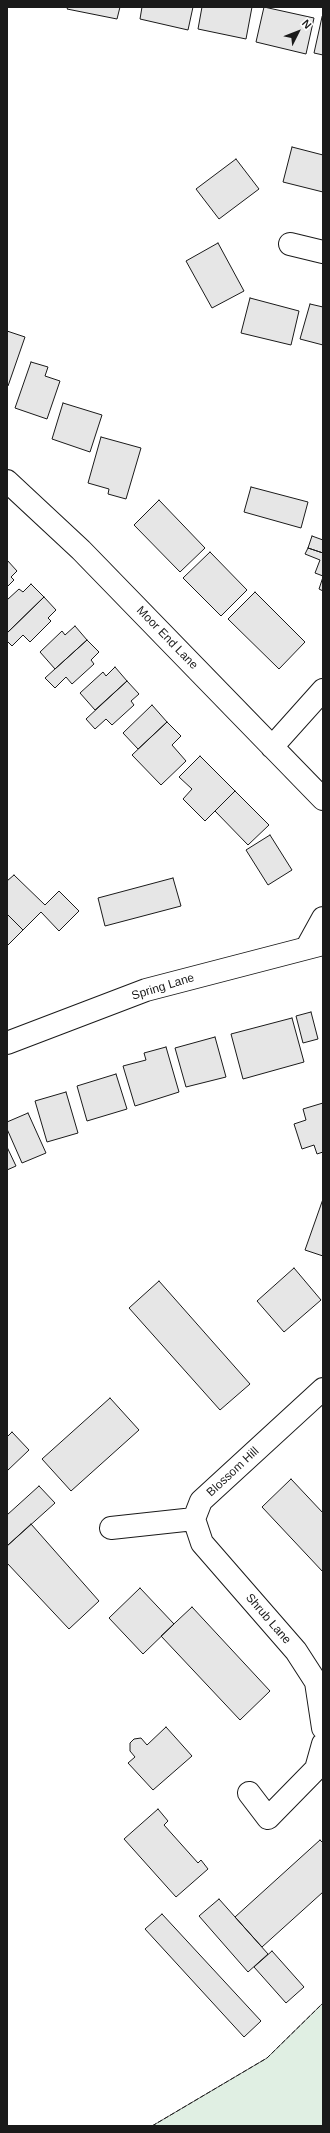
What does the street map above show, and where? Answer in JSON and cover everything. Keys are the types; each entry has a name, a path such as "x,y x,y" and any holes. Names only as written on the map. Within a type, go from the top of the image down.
{"street":[{"path":"290,244 323,252"},
{"name":"Moor End Lane","path":"7,481 81,550 323,800"},
{"path":"272,747 323,690"},
{"path":"315,945 323,918"},
{"name":"Spring Lane","path":"7,1043 146,990 315,945"},
{"name":"Blossom Hill","path":"194,1519 201,1501 323,1388"},
{"path":"111,1528 194,1519"},
{"name":"Shrub Lane","path":"194,1519 202,1543 296,1651 316,1682 323,1728"},
{"path":"249,1793 268,1818 316,1769 323,1744"}],"green space":[{"path":"323,2003 323,2126 152,2126 267,2058"}],"building":[{"path":"68,7 120,7 117,19 67,9"},
{"path":"142,7 193,7 188,30 140,19"},
{"path":"202,7 252,7 246,39 198,29"},
{"path":"264,7 314,18 306,54 256,42"},
{"path":"322,17 323,18 323,55 314,53"},
{"path":"292,147 323,155 323,192 283,182"},
{"path":"236,159 259,189 219,219 196,189"},
{"path":"218,243 244,291 212,308 186,261"},
{"path":"250,298 299,311 291,345 241,333"},
{"path":"310,304 323,307 323,345 300,339"},
{"path":"7,331 25,337 8,386 7,386"},
{"path":"31,362 48,367 45,376 60,381 47,419 15,408"},
{"path":"63,403 102,415 90,452 52,439"},
{"path":"101,437 141,448 126,499 108,494 109,489 88,483"},
{"path":"251,487 308,502 301,528 244,512"},
{"path":"159,500 205,548 180,572 134,525"},
{"path":"312,536 323,540 323,553 308,548"},
{"path":"308,548 323,553 323,576 315,573 320,560 305,554"},
{"path":"210,552 247,590 221,616 183,578"},
{"path":"7,560 17,571 11,577 14,580 7,587"},
{"path":"323,577 323,591 319,589"},
{"path":"31,584 44,597 7,633 7,600 19,589 23,592"},
{"path":"255,592 305,642 279,669 228,619"},
{"path":"44,597 56,610 48,618 51,621 30,642 23,635 12,646 7,641 7,633"},
{"path":"75,626 87,640 55,669 40,652 62,631 65,635"},
{"path":"87,640 99,652 91,660 94,664 72,684 66,677 55,688 45,678"},
{"path":"115,667 127,681 95,710 80,693 103,672 106,676"},
{"path":"127,681 139,694 131,701 134,705 112,725 106,719 95,729 86,719"},
{"path":"152,705 167,722 138,749 123,733"},
{"path":"167,722 181,736 172,745 186,761 161,785 132,755"},
{"path":"200,756 235,791 205,821 183,799 192,789 179,777"},
{"path":"235,791 269,825 248,845 215,811"},
{"path":"270,835 292,870 268,885 246,850"},
{"path":"14,875 45,905 59,891 79,911 59,931 41,912 23,930 7,914 7,881"},
{"path":"173,878 181,906 105,926 98,898"},
{"path":"7,914 23,930 7,946"},
{"path":"311,1012 318,1039 303,1043 296,1016"},
{"path":"292,1018 304,1062 243,1079 231,1034"},
{"path":"215,1037 226,1077 186,1087 175,1048"},
{"path":"166,1047 179,1092 135,1106 123,1066 146,1060 144,1053"},
{"path":"116,1074 127,1109 87,1121 77,1086"},
{"path":"66,1092 78,1133 47,1142 35,1101"},
{"path":"323,1103 323,1152 317,1154 314,1145 302,1149 294,1124 306,1120 303,1109"},
{"path":"28,1113 46,1153 22,1163 7,1129 7,1122"},
{"path":"7,1147 16,1166 7,1170"},
{"path":"323,1199 323,1256 305,1250"},
{"path":"294,1268 321,1300 284,1332 257,1301"},
{"path":"159,1281 250,1384 220,1410 129,1308"},
{"path":"110,1398 139,1430 71,1491 42,1459"},
{"path":"12,1432 29,1450 7,1471 7,1437"},
{"path":"291,1479 323,1513 323,1572 262,1507"},
{"path":"39,1486 55,1503 7,1546 7,1515"},
{"path":"31,1524 99,1601 69,1629 7,1563 7,1546"},
{"path":"140,1588 174,1624 143,1654 109,1618"},
{"path":"192,1607 270,1691 240,1720 161,1636"},
{"path":"166,1727 192,1756 153,1790 128,1763 135,1757 130,1751 130,1743 134,1739 141,1738 147,1745"},
{"path":"158,1809 168,1821 164,1825 198,1863 201,1860 208,1869 176,1897 124,1839"},
{"path":"320,1840 323,1843 323,1892 262,1947 235,1917"},
{"path":"219,1899 268,1954 248,1972 199,1916"},
{"path":"162,1914 261,2021 244,2037 145,1929"},
{"path":"272,1951 304,1987 286,2003 254,1967"}],"fence":[{"path":"152,2126 267,2058 323,2003"}]}
